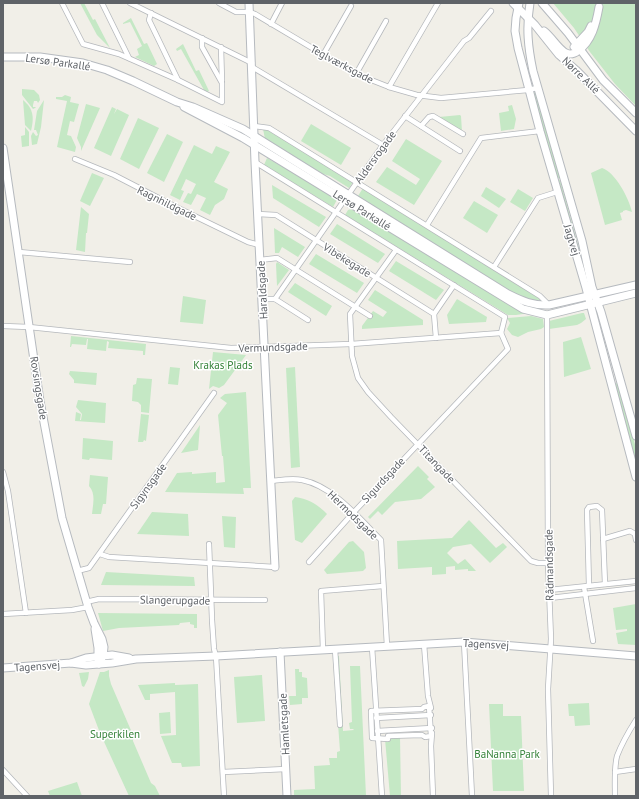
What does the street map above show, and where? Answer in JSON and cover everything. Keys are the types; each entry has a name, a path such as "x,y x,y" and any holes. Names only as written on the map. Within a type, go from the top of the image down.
{"street":[{"path":"62,3 83,44 129,58 222,102 221,47"},
{"path":"102,3 129,58"},
{"path":"130,3 221,47 383,145"},
{"path":"218,3 236,12 250,12 271,24 282,3"},
{"name":"Haraldsgade","path":"250,3 255,162 275,567"},
{"path":"389,87 438,3"},
{"name":"Jagtvej","path":"530,3 527,32 528,50 537,88 582,241 593,300 636,476"},
{"name":"Nørre Allé","path":"542,3 603,80 636,113"},
{"name":"Jagtvej","path":"517,5 515,31 528,90 557,192 636,436"},
{"name":"Nørre Allé","path":"517,5 554,49 636,131"},
{"path":"576,45 586,43 596,24 601,5"},
{"path":"535,25 548,35 564,52 574,54 576,45 601,5"},
{"path":"323,55 351,6"},
{"name":"Aldersrogade","path":"275,299 383,145 464,41 469,38 491,11"},
{"path":"151,13 149,20 178,80"},
{"path":"356,74 386,21"},
{"name":"Teglværksgade","path":"271,24 356,74 389,87 422,96 441,98 537,88"},
{"path":"202,38 202,47 222,83"},
{"path":"568,62 569,54"},
{"name":"Lersø Parkallé","path":"3,57 40,57 83,63 121,75 177,102 255,145 347,197 508,294 524,302 535,305 549,305 593,300"},
{"name":"Lersø Parkallé","path":"177,102 226,121 254,136 523,309 547,315 593,300"},
{"path":"405,116 460,151"},
{"path":"421,126 429,117 433,116 462,134"},
{"name":"Lersø Parkallé","path":"254,126 269,128 358,182 540,296 549,305"},
{"path":"427,225 481,138 540,131"},
{"name":"Rovsingsgade","path":"3,148 40,401 62,518 77,572 94,623 98,648 101,656 99,664"},
{"name":"Ragnhildgade","path":"75,160 114,175 248,242 260,245"},
{"name":"Lersø Parkallé","path":"255,162 505,317 501,332"},
{"path":"494,267 538,198 557,192"},
{"name":"Vibekegade","path":"258,214 276,215 434,314"},
{"path":"355,307 396,250"},
{"path":"19,252 130,262"},
{"path":"260,260 277,258 370,316"},
{"path":"436,338 434,314 454,285"},
{"path":"593,300 636,285"},
{"path":"593,300 636,292"},
{"path":"262,299 275,299 308,320"},
{"name":"Titangade","path":"355,307 350,314 351,344 354,368 362,385 531,561 548,563"},
{"name":"Rådmandsgade","path":"547,315 548,563 550,598 548,689 551,796"},
{"name":"Vermundsgade","path":"3,326 29,327 231,348 351,344 501,332"},
{"name":"Sigurdsgade","path":"309,562 417,444 508,348 501,332"},
{"name":"Sigynsgade","path":"77,572 89,568 100,554 214,393"},
{"path":"3,472 8,491 26,613"},
{"name":"Hermodsgade","path":"271,481 301,480 319,486 332,494 380,540 387,646"},
{"path":"593,641 585,594 587,586 587,510 589,507 593,506 597,506 602,510 605,584"},
{"path":"603,539 630,531 635,534 636,540"},
{"path":"209,544 210,600 214,649 216,656 224,796"},
{"path":"100,554 109,557 275,567"},
{"path":"549,590 636,581"},
{"path":"323,650 321,591 383,586"},
{"path":"550,598 636,588"},
{"name":"Slangerupgade","path":"3,614 72,610 99,599 264,600"},
{"path":"464,642 472,796"},
{"name":"Tagensvej","path":"3,668 71,663 86,665 136,659 464,642 636,656"},
{"path":"424,644 428,696 431,705 431,715 431,728 430,736 388,736 388,739 372,738 371,711 422,708 429,706 431,715"},
{"path":"372,647 382,796"},
{"path":"335,649 340,725"},
{"name":"Hamletsgade","path":"280,652 287,796"},
{"name":"Tagensvej","path":"71,663 86,658 112,655 136,659"},
{"path":"376,718 431,715"},
{"path":"615,796 617,756 625,738 634,726 636,720"},
{"path":"377,731 431,728"},
{"path":"431,728 433,738 430,746 433,796"},
{"path":"223,772 286,769"},
{"path":"615,772 636,769"},
{"path":"3,770 27,796"}],"green space":[{"path":"80,3 84,3 93,20 95,19 110,48 97,35"},
{"path":"553,3 636,3 636,106 615,84 590,52 574,28"},
{"path":"131,18 144,44 147,43 157,64 154,66 135,57 139,55 137,49 142,46 130,22 123,24"},
{"path":"183,44 196,71 199,70 209,91 207,92 204,90 181,49 177,51 176,49"},
{"path":"22,89 34,90 39,95 40,100 38,103 37,101 34,101 33,107 36,107 35,108 33,109 22,95"},
{"path":"536,92 560,178 556,179 532,93"},
{"path":"65,95 71,97 70,102 79,104 74,122 70,121 67,135 71,136 76,147 75,152 57,147 67,101 56,99 56,97 62,97"},
{"path":"23,100 27,103 31,110 33,122 31,131 25,125"},
{"path":"44,100 41,127 37,144 32,145 31,136 33,132 36,136 38,135 36,130 34,130 37,111"},
{"path":"86,104 100,108 81,151 77,138"},
{"path":"512,105 516,119 514,129 501,131 499,113 509,111 508,106"},
{"path":"112,107 116,109 114,114 117,109 129,115 111,156 94,148"},
{"path":"460,115 462,132 439,117"},
{"path":"138,118 159,128 139,169 120,159"},
{"path":"311,124 351,148 341,165 301,141"},
{"path":"25,127 29,132 29,146 22,147 21,136 25,135"},
{"path":"263,129 269,130 353,182 349,188 330,176 323,174 265,139"},
{"path":"167,134 183,142 164,182 147,173"},
{"path":"406,139 442,161 414,205 376,182 387,167 416,185 420,179 392,161"},
{"path":"194,145 212,154 216,146 230,152 214,182 228,189 224,199 215,205 210,215 200,210 206,198 197,194 191,205 183,202 188,193 191,194 196,184 186,179 181,190 184,191 180,200 170,195"},
{"path":"267,158 281,166 288,168 338,198 333,207 264,165"},
{"path":"602,168 607,170 621,186 632,212 626,210 623,211 620,213 622,220 605,225 591,173"},
{"path":"92,173 104,178 90,206 80,201"},
{"path":"560,180 589,284 588,285 557,181"},
{"path":"272,185 326,217 319,227 273,198"},
{"path":"486,187 506,199 499,208 481,196"},
{"path":"363,188 541,301 539,302 516,295 359,197 358,196"},
{"path":"518,189 533,198 525,211 510,202"},
{"path":"474,201 498,215 487,233 463,218"},
{"path":"81,207 89,214 85,252 76,250"},
{"path":"351,209 366,218 374,220 529,313 508,315 345,215 348,210"},
{"path":"337,224 385,254 378,263 330,234"},
{"path":"274,228 305,247 298,257 282,247 279,253 275,253"},
{"path":"316,254 364,283 357,293 309,264"},
{"path":"396,261 444,290 436,300 389,271"},
{"path":"277,262 289,270 277,286 276,264"},
{"path":"295,283 332,306 326,316 288,292"},
{"path":"375,290 423,320 423,325 362,329 362,326 373,311 383,317 387,312 368,300"},
{"path":"183,296 206,300 203,324 180,322"},
{"path":"457,299 487,317 486,322 449,324 447,315"},
{"path":"584,313 586,319 577,325 549,329 549,321"},
{"path":"531,316 543,319 544,327 518,337 512,335 507,329 510,323 507,318"},
{"path":"71,336 146,344 145,355 143,355 143,351 108,348 109,342 107,341 106,351 87,349 88,339 86,345 72,344 70,347"},
{"path":"581,337 591,369 564,377 563,342"},
{"name":"Krakas Plads","path":"213,352 246,355 224,385 219,388 213,386 209,389"},
{"path":"170,367 180,368 178,385 168,384"},
{"path":"295,367 300,467 291,468 286,368"},
{"path":"70,371 97,373 96,385 74,383 74,380 69,374"},
{"path":"137,378 152,379 149,413 141,412 141,405 138,402 132,401 133,385 136,384"},
{"path":"618,383 636,448 636,464 614,384"},
{"path":"246,392 251,488 243,488 244,494 165,492 177,473 192,472 192,474 216,472 216,483 225,482 218,415 227,403 220,398 225,394"},
{"path":"78,400 106,403 105,423 75,421 76,412 81,414 80,420 82,414 76,407"},
{"path":"141,414 149,415 146,441 144,440 143,442 138,442"},
{"path":"200,425 198,450 181,453"},
{"path":"83,438 113,441 112,460 90,458 89,460 82,459"},
{"path":"418,466 429,477 427,479 435,487 421,499 395,502 382,515 378,511 370,519 368,517"},
{"path":"90,475 108,477 106,504 103,504 101,514 92,514 94,499 93,492 89,486"},
{"path":"295,497 305,499 313,503 327,514 302,543 295,540 292,501"},
{"path":"152,512 188,514 189,536 137,534"},
{"path":"222,516 236,517 235,548 224,547"},
{"path":"469,520 496,548 503,543 507,547 490,563 471,544 453,547 447,553 458,564 465,559 476,571 468,571 468,569 455,570 455,566 446,567 446,574 432,575 432,567 398,569 397,541 452,538"},
{"path":"353,541 364,552 366,568 363,571 327,574 324,570 349,542"},
{"path":"106,572 194,577 195,586 101,585"},
{"path":"636,604 636,645 618,644 616,633 627,631 627,629 616,630 613,608"},
{"path":"98,613 197,614 197,628 194,628 194,625 190,624 190,622 180,623 179,625 119,628 103,631"},
{"path":"333,656 339,656 343,731 354,730 350,729 349,723 352,722 350,666 360,666 366,796 294,796 294,790 315,789 314,766 330,765 329,758 337,758 337,752 340,751"},
{"path":"295,669 299,669 299,672 302,672 302,677 307,678 308,698 302,698 302,704 290,705 289,696 296,696"},
{"name":"Superkilen","path":"109,670 111,684 133,735 133,741 151,783 155,786 160,796 129,796 100,733 89,704 100,672"},
{"path":"89,672 88,679 84,687 82,686 79,673"},
{"path":"262,675 265,721 237,723 234,677"},
{"path":"175,683 175,685 198,684 200,766 182,767 181,763 172,763 161,736 176,735 175,692 150,694 150,700 145,700 138,685"},
{"path":"589,703 590,725 575,726 574,716 569,716 568,704"},
{"name":"BaNanna Park","path":"489,704 503,704 503,716 521,716 524,791 493,791"},
{"path":"170,712 171,733 160,734 159,713"},
{"path":"388,736 400,736 401,796 390,796 385,739"},
{"path":"77,782 82,796 50,796 48,791"}]}
